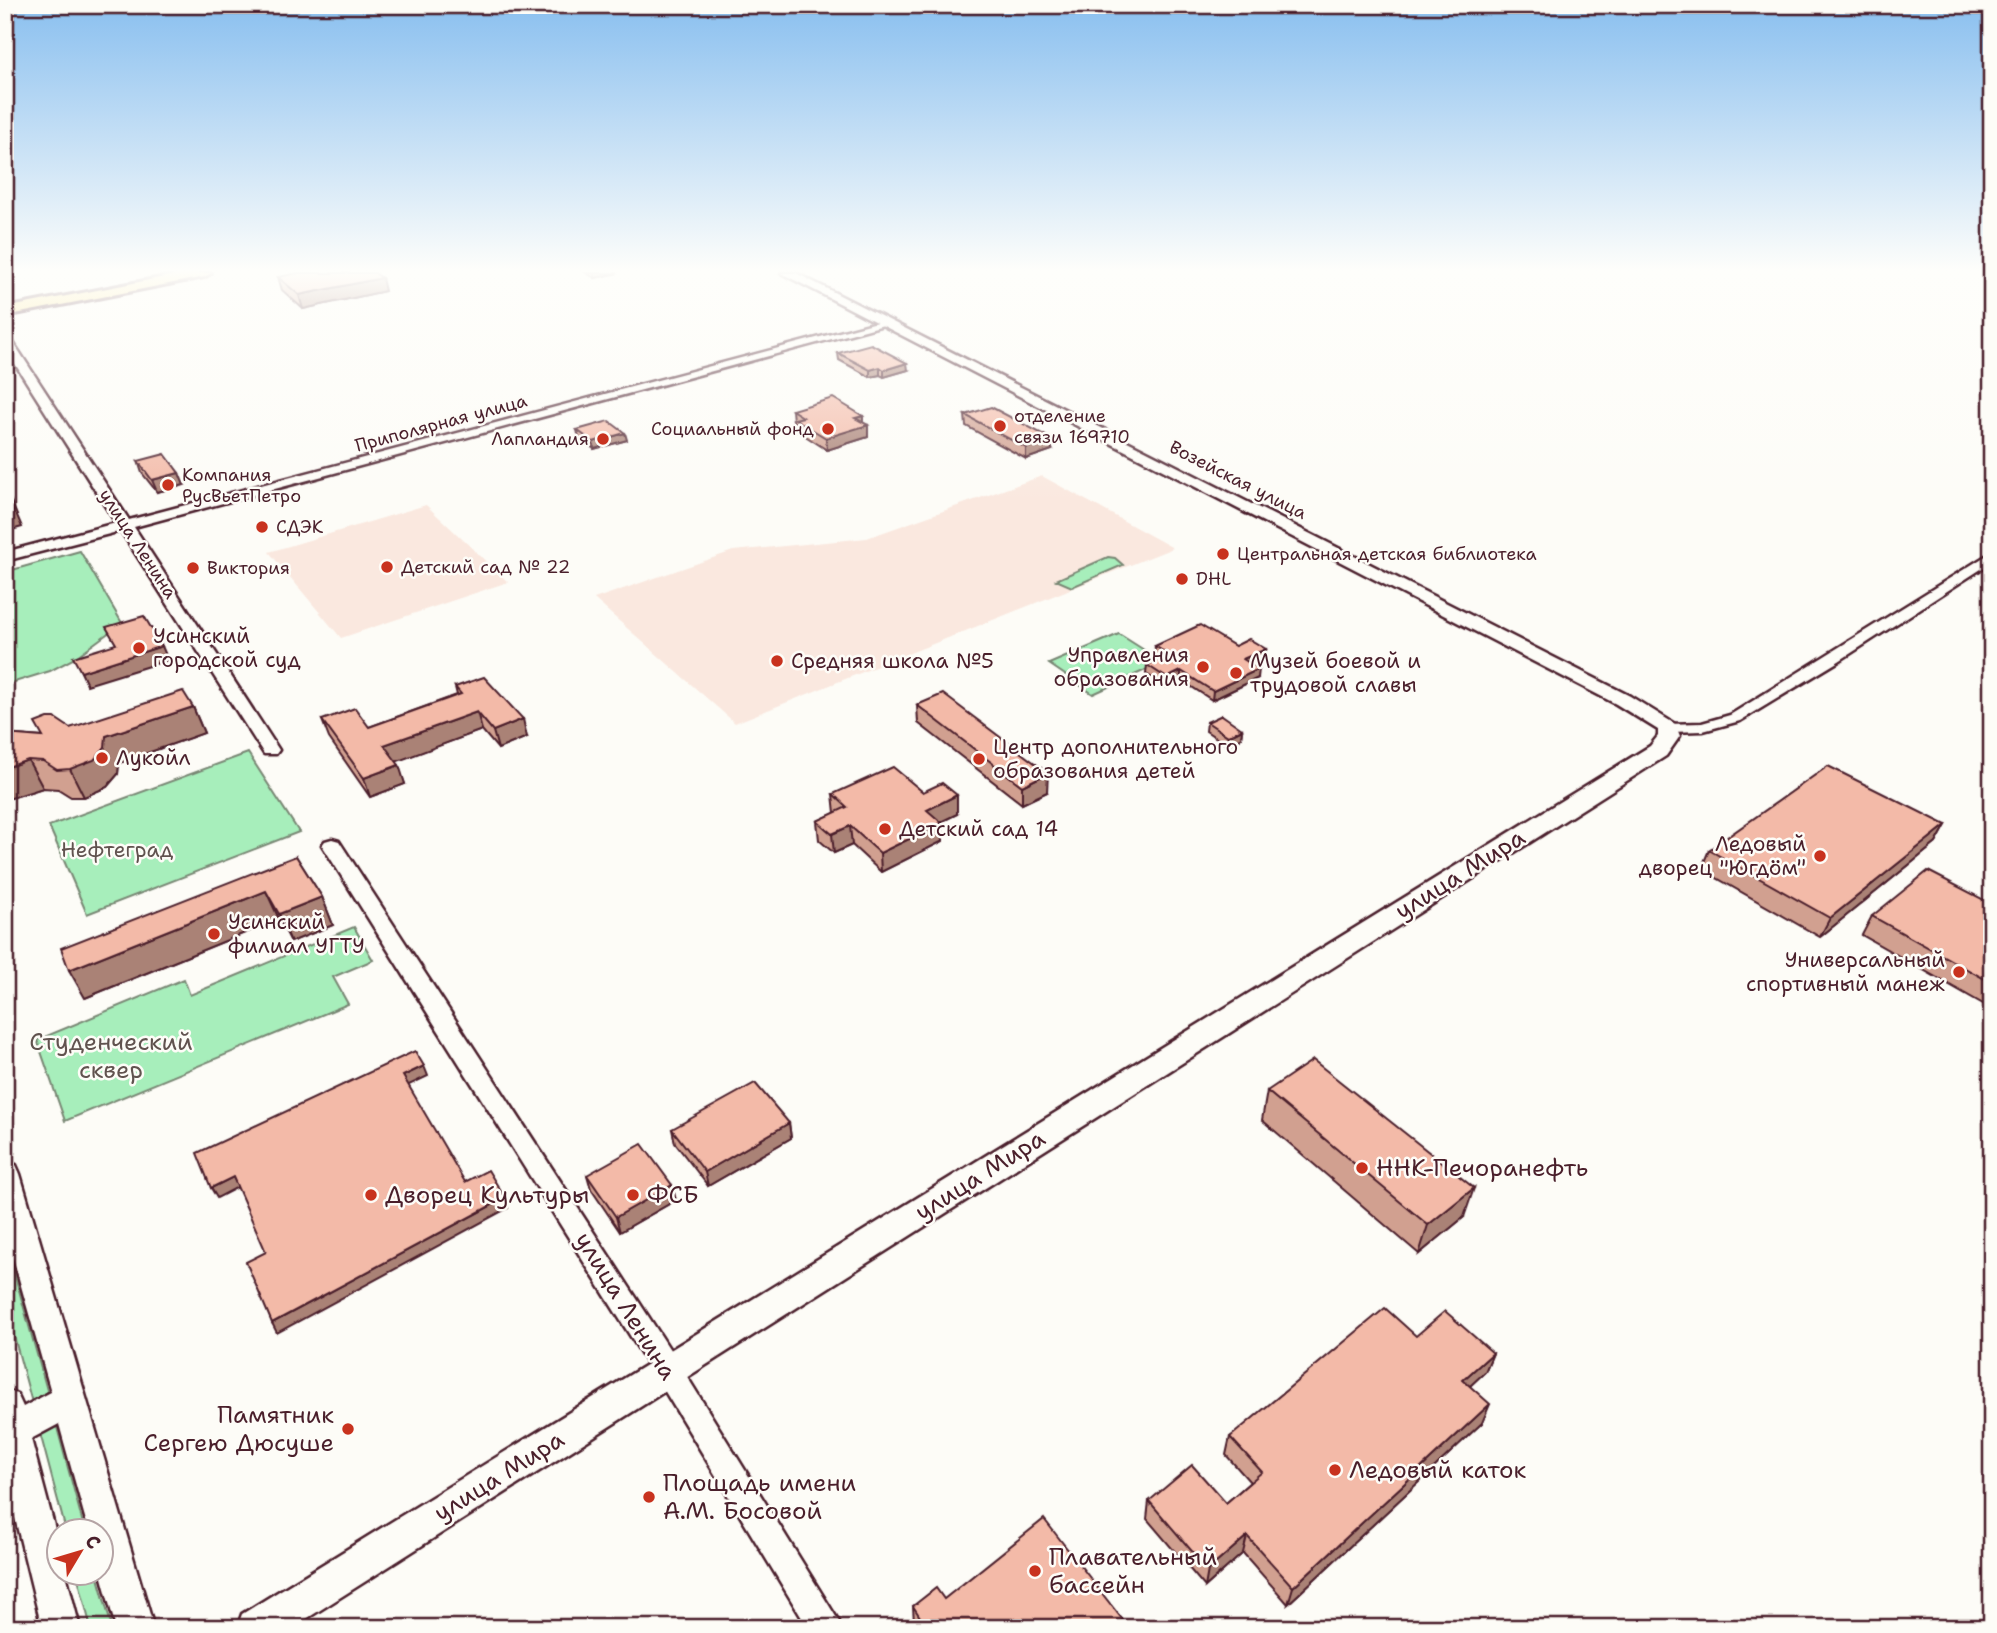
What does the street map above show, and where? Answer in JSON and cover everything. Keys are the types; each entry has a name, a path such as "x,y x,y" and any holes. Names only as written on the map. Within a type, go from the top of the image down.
{"main road":[{"name":"Возейская улица","path":"936,349 1623,700 1668,728"},
{"name":"улица Мира","path":"266,1623 1658,751 1666,744 1668,728"},
{"path":"5,1174 135,1628"},
{"path":"61,1628 8,1418 70,1400"}],"street":[{"name":"улица Ленина","path":"12,349 270,750"},
{"name":"Приполярная улица","path":"5,557 787,349"},
{"path":"1668,728 1703,727 1735,718 1992,556"},
{"name":"улица Ленина","path":"332,845 668,1371 827,1628"}],"shaded area":[{"name":"Средняя школа №5","path":"1042,476 1173,548 735,723 594,599 733,551 867,538"},
{"name":"Детский сад № 22","path":"426,505 508,582 341,638 269,552"}],"green space":[{"path":"80,551 122,623 73,659 50,671 5,685 5,572"},
{"path":"1108,557 1115,558 1123,565 1072,587 1056,580"},
{"path":"1119,634 1163,662 1093,694 1049,664"},
{"name":"Нефтеград","path":"248,753 299,832 87,914 49,826"},
{"name":"Студенческий сквер","path":"354,927 373,960 333,977 348,1004 65,1121 37,1040 184,979 190,995"},
{"path":"5,1240 50,1401 34,1410 5,1303"},
{"path":"55,1420 81,1518 63,1518 39,1429"},
{"path":"81,1588 101,1588 112,1628 91,1628"}],"building":[{"path":"852,349 881,349 907,363 884,370 880,367 870,370 838,353"},
{"path":"833,398 863,416 855,418 868,425 826,438 795,419 803,417 792,410"},
{"path":"991,407 1052,439 1026,448 965,415"},
{"path":"609,421 625,433 593,442 577,430"},
{"path":"165,454 179,473 152,480 138,461"},
{"path":"5,489 14,511 5,513"},
{"path":"144,616 162,646 81,672 73,657 116,644 106,627"},
{"path":"1200,625 1235,646 1249,639 1266,649 1243,659 1259,669 1213,691 1181,671 1167,678 1147,665 1169,655 1155,646"},
{"path":"484,677 523,719 493,731 477,712 384,745 399,765 364,778 322,720 355,708 369,727 461,694 455,687"},
{"path":"183,691 193,707 106,736 105,747 94,760 70,769 57,770 43,761 28,760 5,768 5,734 43,737 35,723 48,718 55,718 70,728"},
{"path":"943,694 1048,773 1022,786 917,705"},
{"path":"1222,715 1242,729 1228,736 1207,722"},
{"name":"Ледовый дворец \"Югдӧм\"","path":"1828,766 1946,825 1830,918 1709,850"},
{"path":"893,767 923,792 942,783 957,795 927,810 942,823 880,853 850,826 832,834 817,821 847,807 833,794"},
{"path":"296,856 322,897 279,914 266,891 69,970 61,948"},
{"name":"Универсальный спортивный манеж","path":"1928,871 1992,904 1992,983 1872,916"},
{"name":"Дворец Культуры","path":"415,1051 424,1066 403,1076 465,1182 488,1170 505,1198 272,1323 246,1262 266,1252 233,1177 211,1188 197,1153"},
{"path":"1313,1060 1474,1188 1428,1225 1267,1091"},
{"path":"755,1083 789,1123 705,1172 672,1129"},
{"name":"ФСБ","path":"642,1144 672,1185 616,1217 587,1175"},
{"name":"Ледовый каток","path":"1385,1308 1416,1336 1445,1311 1493,1353 1463,1380 1490,1404 1293,1587 1247,1536 1208,1570 1149,1501 1192,1465 1226,1503 1262,1472 1230,1437"},
{"name":"Плавательный бассейн","path":"1044,1519 1129,1628 907,1628 920,1617 913,1606 936,1588 944,1599"}],"place":[{"name":"отделение связи 169710","path":"1000,426"},
{"name":"Социальный фонд","path":"828,429"},
{"name":"Лапландия","path":"603,439"},
{"name":"Компания РусВьетПетро","path":"168,485"},
{"name":"СДЭК","path":"262,527"},
{"name":"Центральная детская библиотека","path":"1223,554"},
{"name":"Детский сад № 22","path":"387,567"},
{"name":"Виктория","path":"193,568"},
{"name":"DHL","path":"1182,579"},
{"name":"Усинский городской суд","path":"139,648"},
{"name":"Средняя школа №5","path":"777,661"},
{"name":"Управления образования","path":"1203,667"},
{"name":"Музей боевой и трудовой славы","path":"1236,673"},
{"name":"Лукойл","path":"102,758"},
{"name":"Центр дополнительного образования детей","path":"979,759"},
{"name":"Детский сад 14","path":"885,829"},
{"name":"Ледовый дворец \"Югдӧм\"","path":"1820,856"},
{"name":"Усинский филиал УГТУ","path":"214,934"},
{"name":"Универсальный спортивный манеж","path":"1959,972"},
{"name":"ННК-Печоранефть","path":"1362,1168"},
{"name":"Дворец Культуры","path":"371,1195"},
{"name":"ФСБ","path":"633,1195"},
{"name":"Памятник Сергею Дюсуше","path":"348,1429"},
{"name":"Ледовый каток","path":"1335,1470"},
{"name":"Площадь имени А.М. Босовой","path":"649,1497"},
{"name":"Плавательный бассейн","path":"1035,1571"}]}
